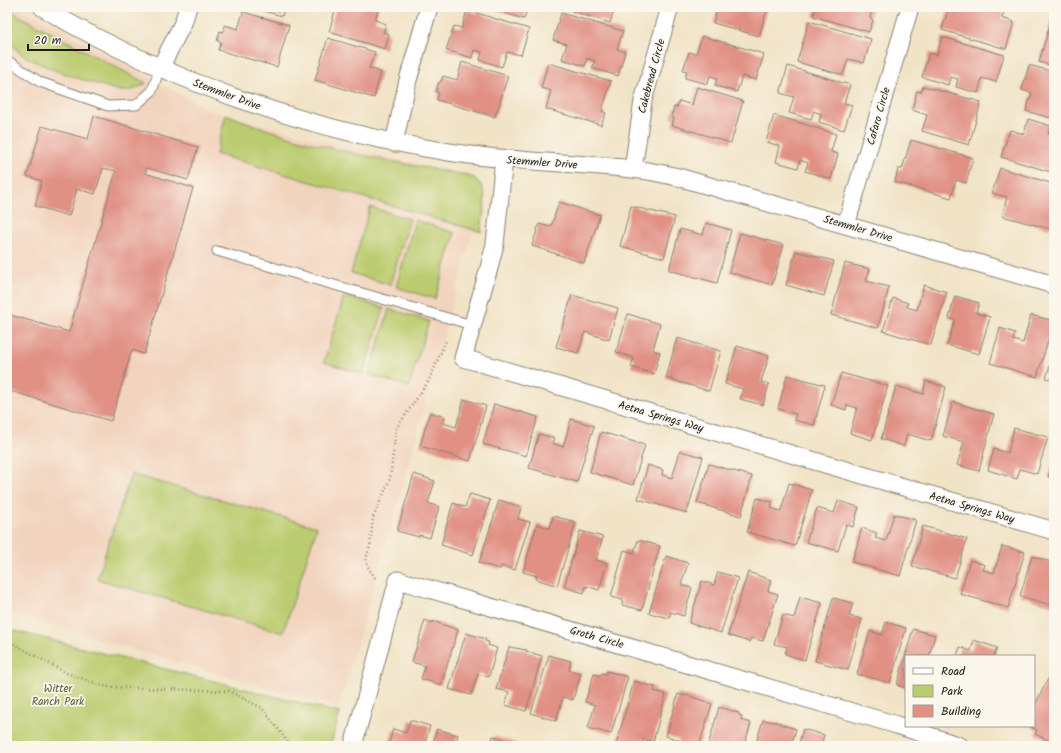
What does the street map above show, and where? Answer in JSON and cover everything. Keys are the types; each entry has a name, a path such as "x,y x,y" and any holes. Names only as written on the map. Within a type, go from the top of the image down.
{"street":[{"name":"Stemmler Drive","path":"42,7 96,37 160,68 221,93 277,112 353,134 394,143 449,152 504,159 633,169 678,176 1054,285"},
{"path":"160,68 182,23 188,7"},
{"path":"394,143 408,80 429,7"},
{"name":"Cakebread Circle","path":"633,169 643,101 670,7"},
{"name":"Cafaro Circle","path":"846,224 910,7"},
{"name":"Aetna Springs Way","path":"504,159 495,244 463,358 1054,531"},
{"name":"Groth Circle","path":"353,746 398,580 897,725 960,746"}],"lane":[{"path":"7,60 40,82 108,106 136,105 152,91 160,68"},
{"path":"217,251 472,325"}],"path":[{"path":"375,578 368,567 366,559 370,546 373,518 390,479 396,429 428,382 446,341"},
{"path":"7,640 66,673 107,687 229,691 262,708 291,746"}],"shaded area":[{"path":"7,7 18,7 213,112 470,178 478,211 390,531 338,708 7,613"}],"green space":[{"path":"10,11 146,83 133,90 120,91 79,79 33,60 13,46 9,38 8,20"},
{"path":"226,114 315,144 376,158 468,175 476,179 484,192 485,199 481,232 216,154"},
{"path":"370,207 410,219 390,285 351,273"},
{"path":"415,220 455,233 435,299 396,287"},
{"path":"344,296 384,308 363,374 324,362"},
{"path":"389,309 429,321 409,387 369,375"},
{"path":"131,474 317,527 283,633 97,579"},
{"name":"Witter Ranch Park","path":"7,629 340,713 330,746 7,746"}],"building":[{"path":"261,7 285,7 282,16 260,10"},
{"path":"336,7 379,7 375,20 386,24 383,32 389,34 385,49 329,32"},
{"path":"485,7 528,7 524,19"},
{"path":"573,7 615,7 610,23 572,11"},
{"path":"718,7 768,7 759,36 713,23"},
{"path":"816,7 873,7 870,18 873,20 869,32 813,16"},
{"path":"949,7 1005,7 1002,18 1014,22 1006,49 942,30"},
{"path":"467,10 529,29 521,55 507,52 502,67 480,60 482,52 474,50 472,58 446,50 454,26 462,28"},
{"path":"243,12 289,25 277,67 218,50 221,42 217,41 220,31 223,32 225,25 238,29"},
{"path":"561,13 623,31 617,49 625,52 618,76 592,68 595,61 587,58 585,66 562,59 567,44 553,40"},
{"path":"809,21 871,39 864,63 848,59 843,75 797,62"},
{"path":"1051,21 1054,22 1054,66 1039,62"},
{"path":"702,36 764,54 756,80 742,76 737,92 715,86 717,78 710,76 707,84 685,78 687,71 683,70 689,52 696,54"},
{"path":"942,37 1004,55 996,82 982,78 978,93 956,87 958,79 950,77 948,85 922,77 929,53 937,55"},
{"path":"328,38 375,52 369,68 381,72 374,98 315,80"},
{"path":"462,62 508,76 495,117 437,100 439,93 436,92 439,82 441,82 443,76 457,80"},
{"path":"548,63 611,81 602,111 606,113 601,125 546,109 551,91 541,88"},
{"path":"1029,65 1054,72 1054,119 1026,111 1032,93 1022,90"},
{"path":"788,66 850,85 844,103 852,105 844,130 819,122 821,114 814,111 811,119 789,113 794,97 780,93"},
{"path":"923,86 981,102 969,145 922,131 927,115 912,110 917,91 921,92"},
{"path":"697,87 743,101 731,143 672,125 674,118 671,117 674,107 677,107 679,101 692,105"},
{"path":"774,115 836,134 831,152 838,154 831,179 805,171 808,163 800,160 798,168 776,162 780,146 766,142"},
{"path":"94,116 198,147 188,180 147,168 145,173 193,188 144,354 132,350 111,421 7,390 7,314 69,332 116,171 103,168 95,194 77,189 69,216 35,206 42,181 27,176 42,126 88,139"},
{"path":"1028,119 1051,126 1048,134 1054,135 1054,173 1001,157 1010,130 1024,134"},
{"path":"911,140 973,158 966,183 956,180 951,198 895,182 898,169 902,169"},
{"path":"1000,168 1054,184 1054,214 1050,229 1002,216 1007,197 992,193"},
{"path":"559,202 600,215 584,263 532,246 539,224 551,227"},
{"path":"631,206 675,217 664,258 620,246"},
{"path":"706,223 731,230 717,283 669,270 680,229 703,235"},
{"path":"740,233 784,245 772,285 729,272"},
{"path":"796,251 834,261 824,296 786,285"},
{"path":"845,263 870,269 866,281 889,287 878,328 831,315"},
{"path":"924,285 947,292 931,345 883,331 893,298 908,303 907,307 917,310"},
{"path":"572,295 618,308 609,340 585,332 578,353 556,347"},
{"path":"955,296 979,303 976,313 990,317 979,354 947,345 955,320 949,318"},
{"path":"628,314 660,324 653,350 660,352 654,374 631,367 634,358 616,352"},
{"path":"1031,315 1054,321 1037,377 990,363 1000,328 1015,333 1013,340 1023,343"},
{"path":"677,338 721,351 709,391 666,378"},
{"path":"737,346 769,356 761,382 769,384 763,405 740,399 743,389 725,384"},
{"path":"1054,353 1054,380 1046,378"},
{"path":"841,373 888,386 872,440 850,433 857,408 847,405 846,410 831,405"},
{"path":"787,375 825,385 814,425 794,420 796,414 778,409"},
{"path":"926,381 946,387 931,441 907,434 904,446 881,439 896,386 923,394"},
{"path":"464,399 486,406 470,461 420,446 430,412 445,417 443,423 456,427"},
{"path":"953,402 994,414 979,471 957,465 964,442 943,436"},
{"path":"494,404 538,417 526,456 483,444"},
{"path":"571,419 594,426 577,482 529,468 539,434 554,438 552,443 563,447"},
{"path":"1014,428 1048,437 1037,474 1020,469 1017,479 988,470 994,449 1008,453"},
{"path":"601,432 645,445 633,485 590,472"},
{"path":"680,451 703,457 687,513 638,499 648,465 663,470 662,475 672,478"},
{"path":"1054,458 1054,479 1048,477"},
{"path":"709,464 752,476 741,516 697,503"},
{"path":"414,474 435,481 428,503 439,507 430,538 419,535 419,537 397,531"},
{"path":"789,483 812,490 795,546 747,532 757,498 772,502 771,508 781,511"},
{"path":"470,494 490,500 473,555 441,545 453,503 465,507"},
{"path":"499,500 521,507 518,519 530,522 515,570 501,566 500,569 479,563"},
{"path":"838,501 859,507 853,527 846,525 838,551 806,542 817,508 834,513"},
{"path":"894,514 916,520 900,576 852,562 862,528 877,533 875,538 886,541"},
{"path":"553,516 576,522 557,586 536,579 537,576 523,572 537,524 550,528"},
{"path":"923,526 967,539 955,578 912,566"},
{"path":"580,531 603,537 596,560 607,563 599,590 586,586 584,593 564,587"},
{"path":"638,540 660,546 642,610 622,605 623,600 611,597 624,550 634,553"},
{"path":"1002,546 1025,552 1008,608 960,594 970,560 985,565 983,570 994,573"},
{"path":"666,556 688,563 681,585 692,588 684,616 671,612 669,618 649,613"},
{"path":"1032,556 1054,563 1054,606 1020,596"},
{"path":"718,572 738,578 721,633 689,623 702,581 714,585"},
{"path":"748,572 771,580 768,591 778,594 763,641 751,638 749,642 728,635"},
{"path":"800,597 822,603 805,660 785,654 787,647 774,644 783,615 794,618"},
{"path":"833,598 853,603 849,616 862,619 848,670 815,661"},
{"path":"425,620 432,623 433,621 458,630 441,685 421,679 425,666 412,662"},
{"path":"886,622 906,628 890,683 857,674 870,631 882,635"},
{"path":"913,629 935,635 929,655 906,655"},
{"path":"466,633 486,639 485,641 489,642 488,645 497,648 489,677 478,674 471,695 449,689"},
{"path":"974,640 997,648 994,655 957,655 960,647 971,651"},
{"path":"509,647 527,650 526,651 542,656 526,711 505,705 509,692 496,689"},
{"path":"549,655 571,661 569,670 581,673 573,700 563,697 556,721 531,713"},
{"path":"905,657 905,688 897,685"},
{"path":"607,671 628,677 611,734 588,728 595,705 585,702 594,674 601,676 602,673 606,674"},
{"path":"1048,679 1054,682 1054,743 1035,734 1037,730 1031,727 1035,727 1035,705"},
{"path":"634,681 655,687 654,691 666,694 653,742 643,739 641,746 619,746 616,745"},
{"path":"678,694 687,695 712,704 699,746 677,746 679,740 666,736"},
{"path":"719,707 739,713 739,715 742,716 741,720 751,723 744,746 708,746"},
{"path":"410,720 430,726 424,746 388,746 393,729 406,733"},
{"path":"763,720 781,723 780,724 796,729 791,746 755,746"},
{"path":"437,729 458,735 455,746 432,746"},
{"path":"803,729 824,735 822,742 833,746 798,746"},
{"path":"493,736 517,743 516,746 491,746"}]}
